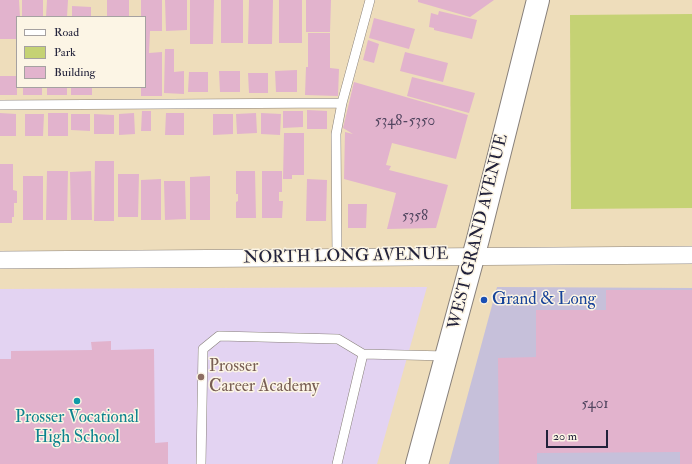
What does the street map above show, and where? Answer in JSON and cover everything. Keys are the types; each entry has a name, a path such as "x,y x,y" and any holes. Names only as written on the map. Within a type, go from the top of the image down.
{"main road":[{"name":"WEST GRAND AVENUE","path":"418,464 474,256 538,0"}],"street":[{"name":"NORTH LONG AVENUE","path":"0,260 692,255"}],"lane":[{"path":"337,257 336,134 342,103 370,0"},
{"path":"0,105 342,103"},
{"path":"201,464 203,349 219,336 338,339 363,354 446,356"},
{"path":"336,464 363,354"}],"shaded area":[{"name":"Prosser Career Academy","path":"427,287 377,464 0,464 0,289"},
{"path":"497,287 692,288 692,464 449,464"}],"green space":[{"path":"692,14 692,208 571,209 570,15"}],"building":[{"path":"0,0 19,0 20,16 16,16 16,39 0,39"},
{"path":"22,0 43,0 43,16 22,16"},
{"path":"47,0 68,0 67,16 46,16"},
{"path":"107,0 129,0 129,16 107,16"},
{"path":"141,0 162,0 162,31 150,31 149,53 162,52 162,96 141,96 141,88 146,88 146,16 141,16"},
{"path":"165,0 187,0 187,30 166,31"},
{"path":"190,0 214,0 213,44 190,44"},
{"path":"221,0 243,0 243,43 221,43"},
{"path":"249,0 273,0 272,44 248,44"},
{"path":"279,0 302,0 302,43 279,43"},
{"path":"306,0 331,0 330,32 306,32"},
{"path":"418,0 494,0 470,17 418,2"},
{"path":"72,6 91,7 91,16 72,16"},
{"path":"439,11 477,20 472,39 434,30 434,28 429,27 431,13 438,15"},
{"path":"374,18 415,29 409,49 369,38"},
{"path":"308,33 330,33 330,68 339,69 338,96 305,95 306,67 308,67"},
{"path":"368,40 379,44 374,63 363,60"},
{"path":"165,49 174,49 174,72 184,71 184,94 164,93"},
{"path":"405,52 448,63 443,82 400,71"},
{"path":"297,70 297,92 276,92 275,71"},
{"path":"219,71 240,71 240,92 220,92"},
{"path":"189,72 208,72 208,92 188,92"},
{"path":"248,73 268,73 268,93 249,93"},
{"path":"0,76 16,76 17,95 0,95"},
{"path":"412,77 475,93 469,113 407,96"},
{"path":"354,82 468,115 456,159 392,143 386,165 391,166 389,170 448,185 436,228 387,229 396,193 344,179 345,132 353,134 343,128"},
{"path":"23,88 42,88 42,95 23,95"},
{"path":"47,88 67,88 67,95 47,95"},
{"path":"71,88 92,88 92,95 71,95"},
{"path":"307,110 327,111 327,129 307,129"},
{"path":"142,111 151,111 151,131 141,131"},
{"path":"283,111 303,111 303,127 283,128"},
{"path":"0,113 16,114 16,136 0,136"},
{"path":"48,113 68,113 68,136 48,136"},
{"path":"134,113 135,134 119,135 119,114"},
{"path":"166,113 184,113 184,135 165,135"},
{"path":"256,113 257,133 237,134 236,114"},
{"path":"261,113 281,114 280,135 261,134"},
{"path":"25,114 44,114 43,136 25,136"},
{"path":"71,114 90,114 90,131 71,130"},
{"path":"94,114 114,115 114,134 94,134"},
{"path":"213,114 233,114 233,134 213,135"},
{"path":"284,133 304,133 304,175 292,175 292,179 283,179"},
{"path":"95,161 114,161 114,221 94,221"},
{"path":"0,164 13,164 13,190 17,191 17,203 14,203 14,217 12,217 12,223 0,223"},
{"path":"47,171 68,171 67,220 46,220"},
{"path":"91,171 92,220 71,220 70,172"},
{"path":"236,171 255,171 256,218 236,218 236,202 238,201 238,194 236,194"},
{"path":"262,171 282,171 282,192 279,192 279,201 283,201 282,218 262,218"},
{"path":"118,174 139,174 138,217 118,217"},
{"path":"23,176 43,176 43,220 23,220"},
{"path":"210,176 210,220 190,220 190,177"},
{"path":"161,179 161,220 141,220 141,180"},
{"path":"307,179 327,180 326,221 306,221"},
{"path":"164,181 185,181 186,219 165,220"},
{"path":"348,204 367,204 366,228 348,228"},
{"path":"606,290 692,290 692,464 680,464 680,452 537,453 537,464 499,464 498,358 536,357 536,310 606,310"},
{"name":"Prosser Vocational High School","path":"111,341 111,350 154,349 155,443 168,442 168,464 0,464 0,359 11,359 11,351 92,350 91,342"}],"place":[{"name":"Grand & Long","path":"484,300"},
{"name":"Prosser Career Academy","path":"201,377"},
{"name":"Prosser Vocational High School","path":"77,401"}]}
